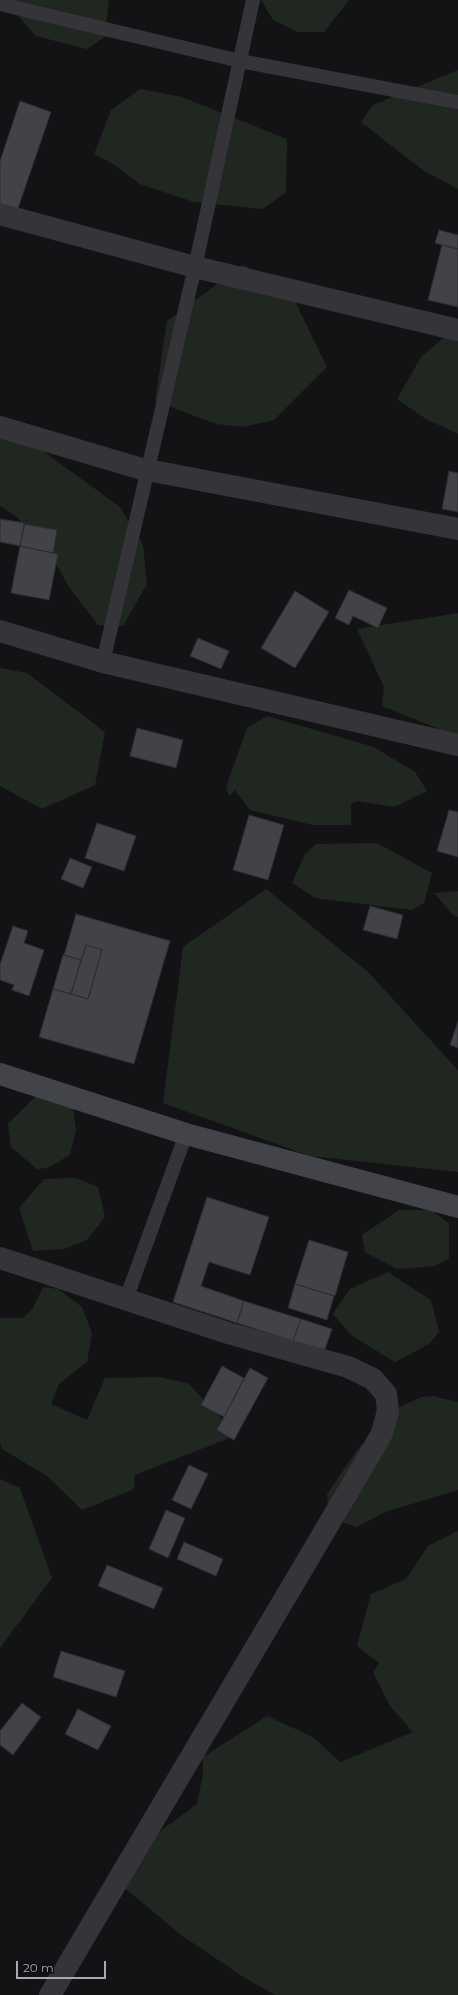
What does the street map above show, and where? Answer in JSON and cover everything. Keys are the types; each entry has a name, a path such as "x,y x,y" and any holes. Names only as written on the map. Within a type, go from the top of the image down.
{"main road":[{"path":"0,1074 186,1134 458,1207"}],"street":[{"path":"0,214 195,267 458,330"},
{"path":"0,427 148,470 458,529"},
{"path":"0,631 103,662 458,745"},
{"path":"0,1258 261,1343 348,1367 373,1379 386,1394 388,1411 382,1433 372,1451 50,1995"}],"lane":[{"path":"103,662 195,267 253,0"},
{"path":"0,4 240,62 458,102"},
{"path":"126,1299 186,1134"}],"shaded area":[{"path":"12,0 109,0 105,37 87,49 36,36 19,17"},
{"path":"261,0 349,0 324,32 298,32 273,20"},
{"path":"458,70 458,189 424,171 361,122 373,105"},
{"path":"140,89 182,97 287,139 286,192 263,209 194,202 140,184 113,164 94,154 111,110"},
{"path":"243,265 288,287 327,367 274,420 243,427 216,424 155,401 167,321"},
{"path":"458,325 458,434 426,419 397,399 421,357"},
{"path":"0,433 25,438 120,507 143,545 147,584 123,626 98,625 69,587 52,557 17,517 0,506"},
{"path":"458,613 458,735 456,736 382,706 384,687 357,629"},
{"path":"0,668 27,673 105,732 95,785 42,809 0,786"},
{"path":"267,716 374,747 415,772 427,791 394,807 357,801 351,804 351,825 313,825 250,810 235,790 229,796 226,787 247,728"},
{"path":"377,843 432,873 424,903 412,910 315,898 292,883 305,854 316,844"},
{"path":"266,889 368,972 458,1070 458,1172 310,1156 163,1103 183,947"},
{"path":"458,891 458,917 454,916 434,893"},
{"path":"42,1090 71,1095 76,1129 70,1155 48,1168 37,1169 11,1147 8,1124"},
{"path":"76,1178 98,1187 105,1217 87,1240 64,1249 33,1251 19,1208 44,1179"},
{"path":"399,1210 431,1210 449,1223 449,1258 435,1266 397,1269 365,1252 362,1235"},
{"path":"388,1272 431,1300 439,1332 429,1344 395,1362 351,1335 333,1314 350,1289"},
{"path":"43,1287 58,1289 82,1307 92,1333 87,1362 59,1384 51,1404 87,1420 105,1378 158,1377 188,1383 237,1435 135,1475 134,1489 82,1510 47,1476 2,1449 0,1443 0,1318 22,1318 32,1310"},
{"path":"432,1396 458,1402 458,1490 385,1512 357,1527 329,1518 327,1494 360,1446 378,1430 381,1415 422,1397"},
{"path":"0,1479 20,1488 52,1578 0,1648"},
{"path":"458,1531 458,1995 275,1995 242,1976 181,1935 120,1884 143,1844 197,1804 203,1774 203,1757 267,1716 313,1737 340,1762 413,1732 390,1706 373,1672 379,1663 357,1646 371,1594 406,1579 428,1546"}],"building":[{"path":"20,101 51,112 15,217 0,212 0,161"},
{"path":"439,230 458,235 458,249 435,243"},
{"path":"442,245 458,249 458,307 428,300"},
{"path":"449,471 458,473 458,512 442,509"},
{"path":"0,519 25,523 20,546 0,542"},
{"path":"24,524 57,530 53,553 20,546"},
{"path":"20,546 58,554 49,600 11,593"},
{"path":"349,590 387,608 378,628 353,616 349,625 335,618"},
{"path":"295,591 329,612 295,668 261,648"},
{"path":"198,638 229,651 221,669 190,656"},
{"path":"137,728 183,740 176,768 130,756"},
{"path":"449,810 458,812 458,857 437,851"},
{"path":"249,815 284,825 268,880 233,870"},
{"path":"97,823 136,836 124,871 85,858"},
{"path":"70,858 92,867 83,888 61,879"},
{"path":"370,906 403,915 397,939 363,930"},
{"path":"76,914 170,941 134,1064 39,1037 53,989 88,999 102,950 86,945 81,960 64,955"},
{"path":"13,926 28,931 24,943 44,950 29,996 12,990 14,985 0,980 0,964"},
{"path":"86,945 102,950 88,999 71,994"},
{"path":"63,955 81,960 71,994 53,989"},
{"path":"458,1021 458,1048 450,1045"},
{"path":"207,1197 269,1217 250,1275 209,1262 201,1286 244,1301 237,1323 173,1302"},
{"path":"309,1240 348,1252 335,1296 295,1284"},
{"path":"295,1284 334,1296 327,1320 288,1308"},
{"path":"244,1301 301,1319 293,1341 237,1323"},
{"path":"301,1319 332,1329 324,1352 293,1341"},
{"path":"222,1366 244,1378 224,1417 201,1405"},
{"path":"250,1368 268,1378 234,1440 217,1430"},
{"path":"189,1465 208,1474 191,1509 172,1500"},
{"path":"166,1510 185,1518 168,1558 149,1549"},
{"path":"184,1542 223,1559 216,1576 177,1559"},
{"path":"107,1565 163,1588 154,1609 98,1586"},
{"path":"61,1651 125,1671 116,1697 53,1677"},
{"path":"22,1703 41,1717 13,1755 0,1745 0,1731"},
{"path":"78,1709 111,1726 98,1750 65,1734"}]}
